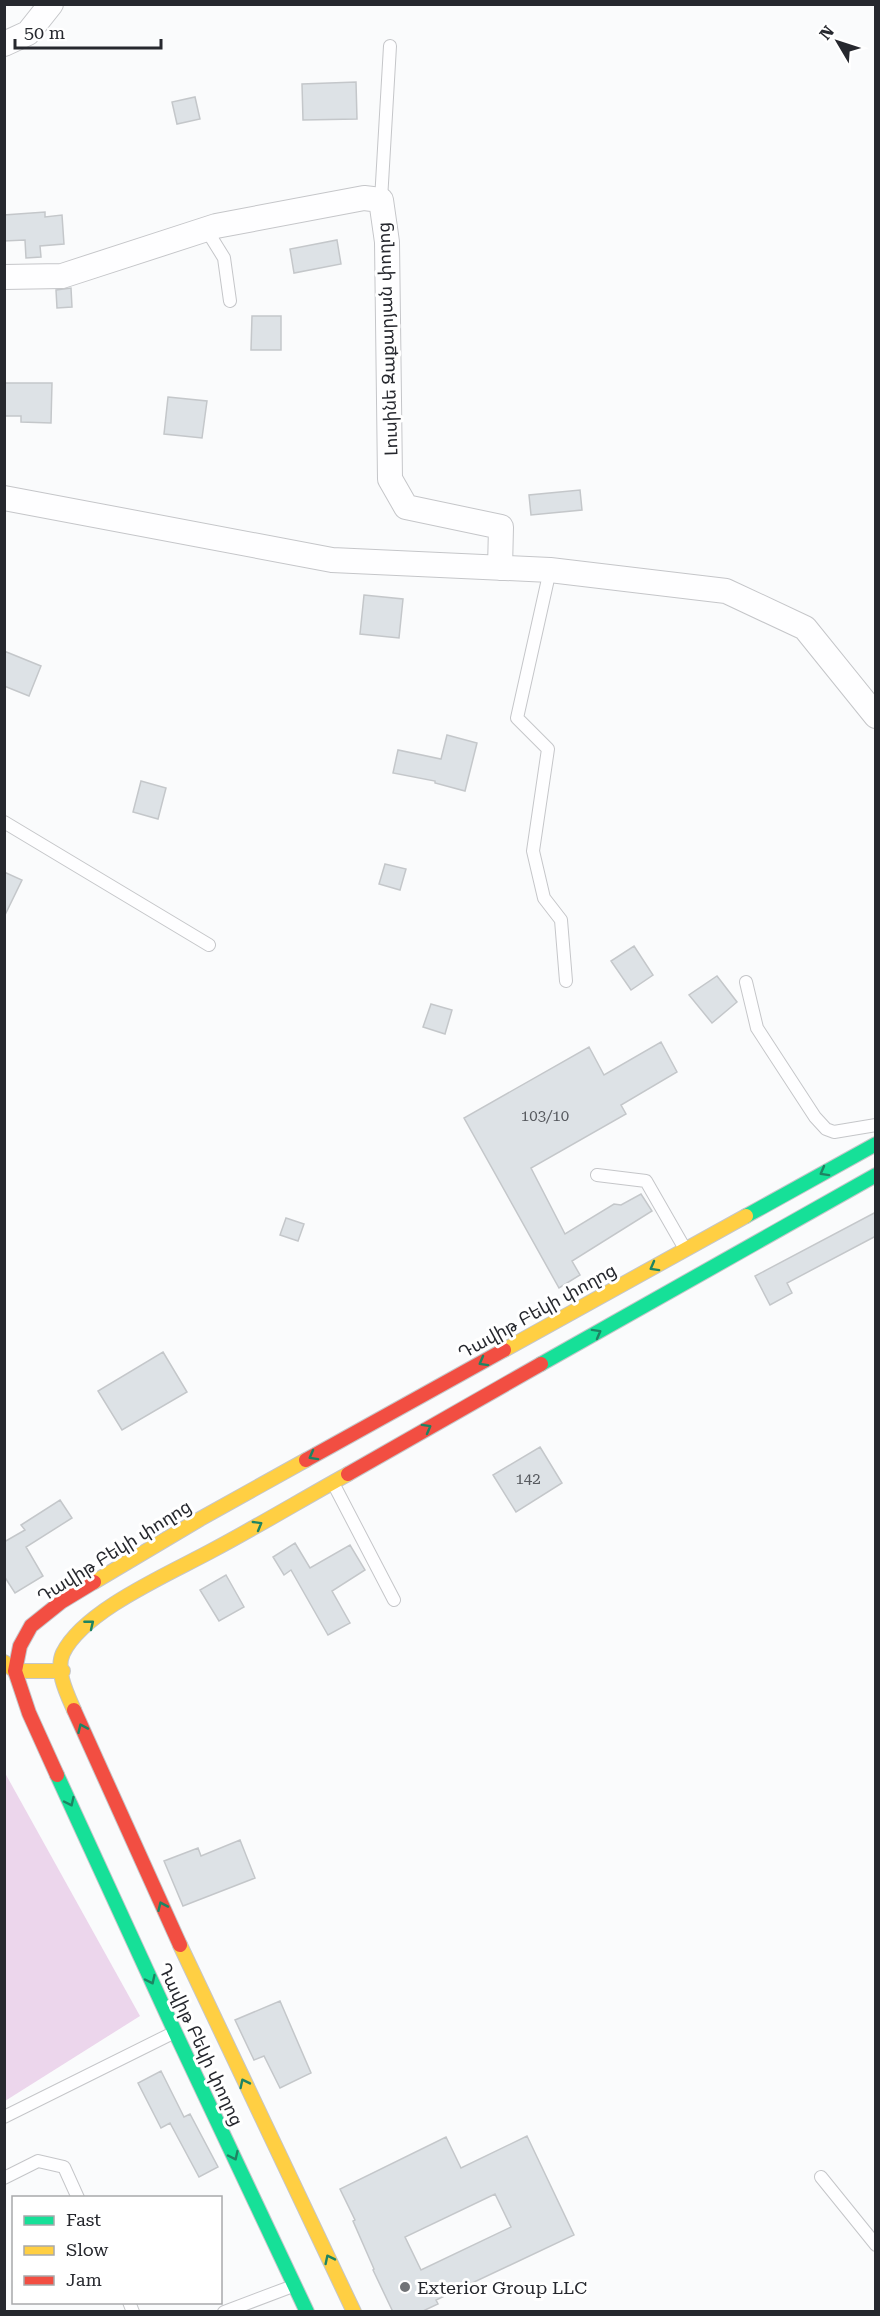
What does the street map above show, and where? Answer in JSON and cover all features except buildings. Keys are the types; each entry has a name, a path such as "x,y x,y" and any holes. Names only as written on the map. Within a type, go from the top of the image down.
{"main road":[{"name":"Դավիթ Բեկի փողոց","path":"307,2312 175,2032 29,1713 10,1667 20,1646 31,1626 61,1602 200,1519 876,1144"},
{"name":"Դավիթ Բեկի փողոց","path":"354,2312 209,2010 64,1688 62,1656 72,1640 94,1620 156,1580 876,1175"},
{"path":"685,1250 699,1276"},
{"path":"10,1667 63,1671"}],"street":[{"path":"4,44 28,33 51,4"},
{"name":"Լուսինե Զաքարյան փողոց","path":"4,277 62,276 206,229 364,198 381,200 387,242 390,479 406,507 501,527 500,568"},
{"path":"4,498 332,560 550,570 726,591 805,628 876,716"}],"lane":[{"path":"381,200 390,46"},
{"path":"206,229 224,258 230,302"},
{"path":"550,570 517,718 548,750 533,851 544,898 561,920 566,981"},
{"path":"4,822 208,945"},
{"path":"746,982 757,1028 820,1123 826,1129 834,1132 876,1125"},
{"path":"597,1175 646,1181 685,1250"},
{"path":"333,1482 394,1600"},
{"path":"4,2117 175,2032"},
{"path":"4,2178 38,2160 64,2167 77,2196"},
{"path":"821,2176 876,2245"},
{"path":"224,2312 294,2286"}],"shaded area":[{"path":"5,1773 140,2016 4,2101"}],"traffic: fast":[{"path":"746,1216 876,1144"},
{"path":"541,1364 876,1175"},
{"path":"57,1775 307,2312"}],"traffic: slow":[{"path":"504,1350 746,1216"},
{"path":"94,1582 306,1460"},
{"path":"74,1710 63,1682 61,1660 74,1637 89,1622 130,1594 348,1474"},
{"path":"4,1662 15,1671 63,1671"},
{"path":"180,1945 354,2312"}],"traffic: jam":[{"path":"306,1460 504,1350"},
{"path":"348,1474 541,1364"},
{"path":"57,1775 29,1713 15,1671 20,1646 31,1626 61,1602 94,1582"},
{"path":"74,1710 180,1945"}],"place":[{"name":"Exterior Group LLC","path":"405,2287"}]}
